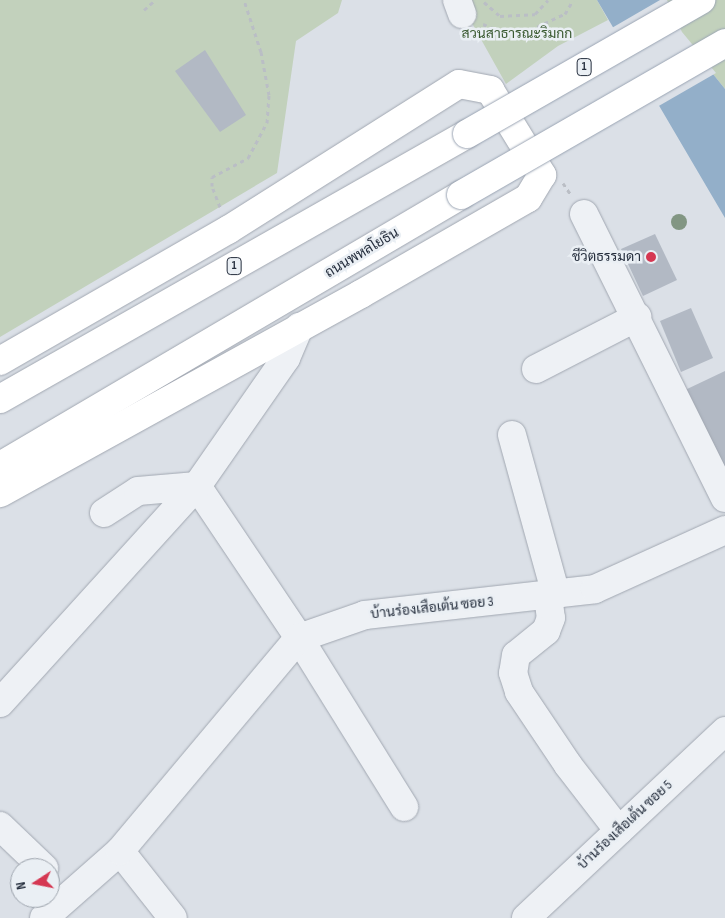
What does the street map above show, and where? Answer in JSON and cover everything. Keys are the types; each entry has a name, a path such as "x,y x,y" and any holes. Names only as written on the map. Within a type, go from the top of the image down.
{"main road":[{"name":"1","path":"0,399 701,0"},
{"name":"ถนนพหลโยธิน","path":"0,466 461,195 725,44"},
{"path":"0,361 228,230 460,84 490,90 542,175 528,198 0,493"}],"street":[{"path":"584,214 725,498"},
{"path":"536,369 637,318"},
{"path":"0,703 197,486 286,358 299,327"},
{"path":"512,435 552,595 551,618 546,630 516,655 513,672 519,692 568,765 619,831"},
{"path":"104,513 138,491 197,486"},
{"path":"197,486 299,638 404,807"},
{"name":"บ้านร่องเสือเต้น ซอย 3","path":"299,638 364,615 595,589 725,530"},
{"path":"44,918 120,851 299,638"},
{"name":"บ้านร่องเสือเต้น ซอย 5","path":"526,918 725,731"},
{"path":"0,826 34,858"},
{"path":"120,851 173,918"},
{"path":"60,883 72,894"}],"path":[{"path":"144,10 155,0"},
{"path":"228,230 212,186 212,177 248,158 267,123 269,95 261,52 244,0"},
{"path":"467,5 500,16 535,14 548,0"},
{"path":"467,5 497,30 530,30 566,14 573,0"},
{"path":"542,175 561,180 584,214"}],"green space":[{"path":"0,0 342,0 338,13 296,41 277,173 0,337"},
{"name":"สวนสาธารณะริมกก","path":"459,0 597,0 608,20 558,46 506,84"},
{"path":"664,0 725,0 725,89 680,33"}],"water":[{"path":"597,0 664,0 680,33 725,89 725,218"}],"pier":[{"path":"660,0 667,0 682,32 716,73 657,107 610,29"}],"building":[{"path":"205,50 246,115 220,132 175,71"},
{"path":"655,234 677,280 643,296 621,249"},
{"path":"691,308 713,358 681,372 660,321"},
{"path":"725,371 725,477 685,390"}],"place":[{"name":"ชีวิตธรรมดา","path":"651,257"}]}
